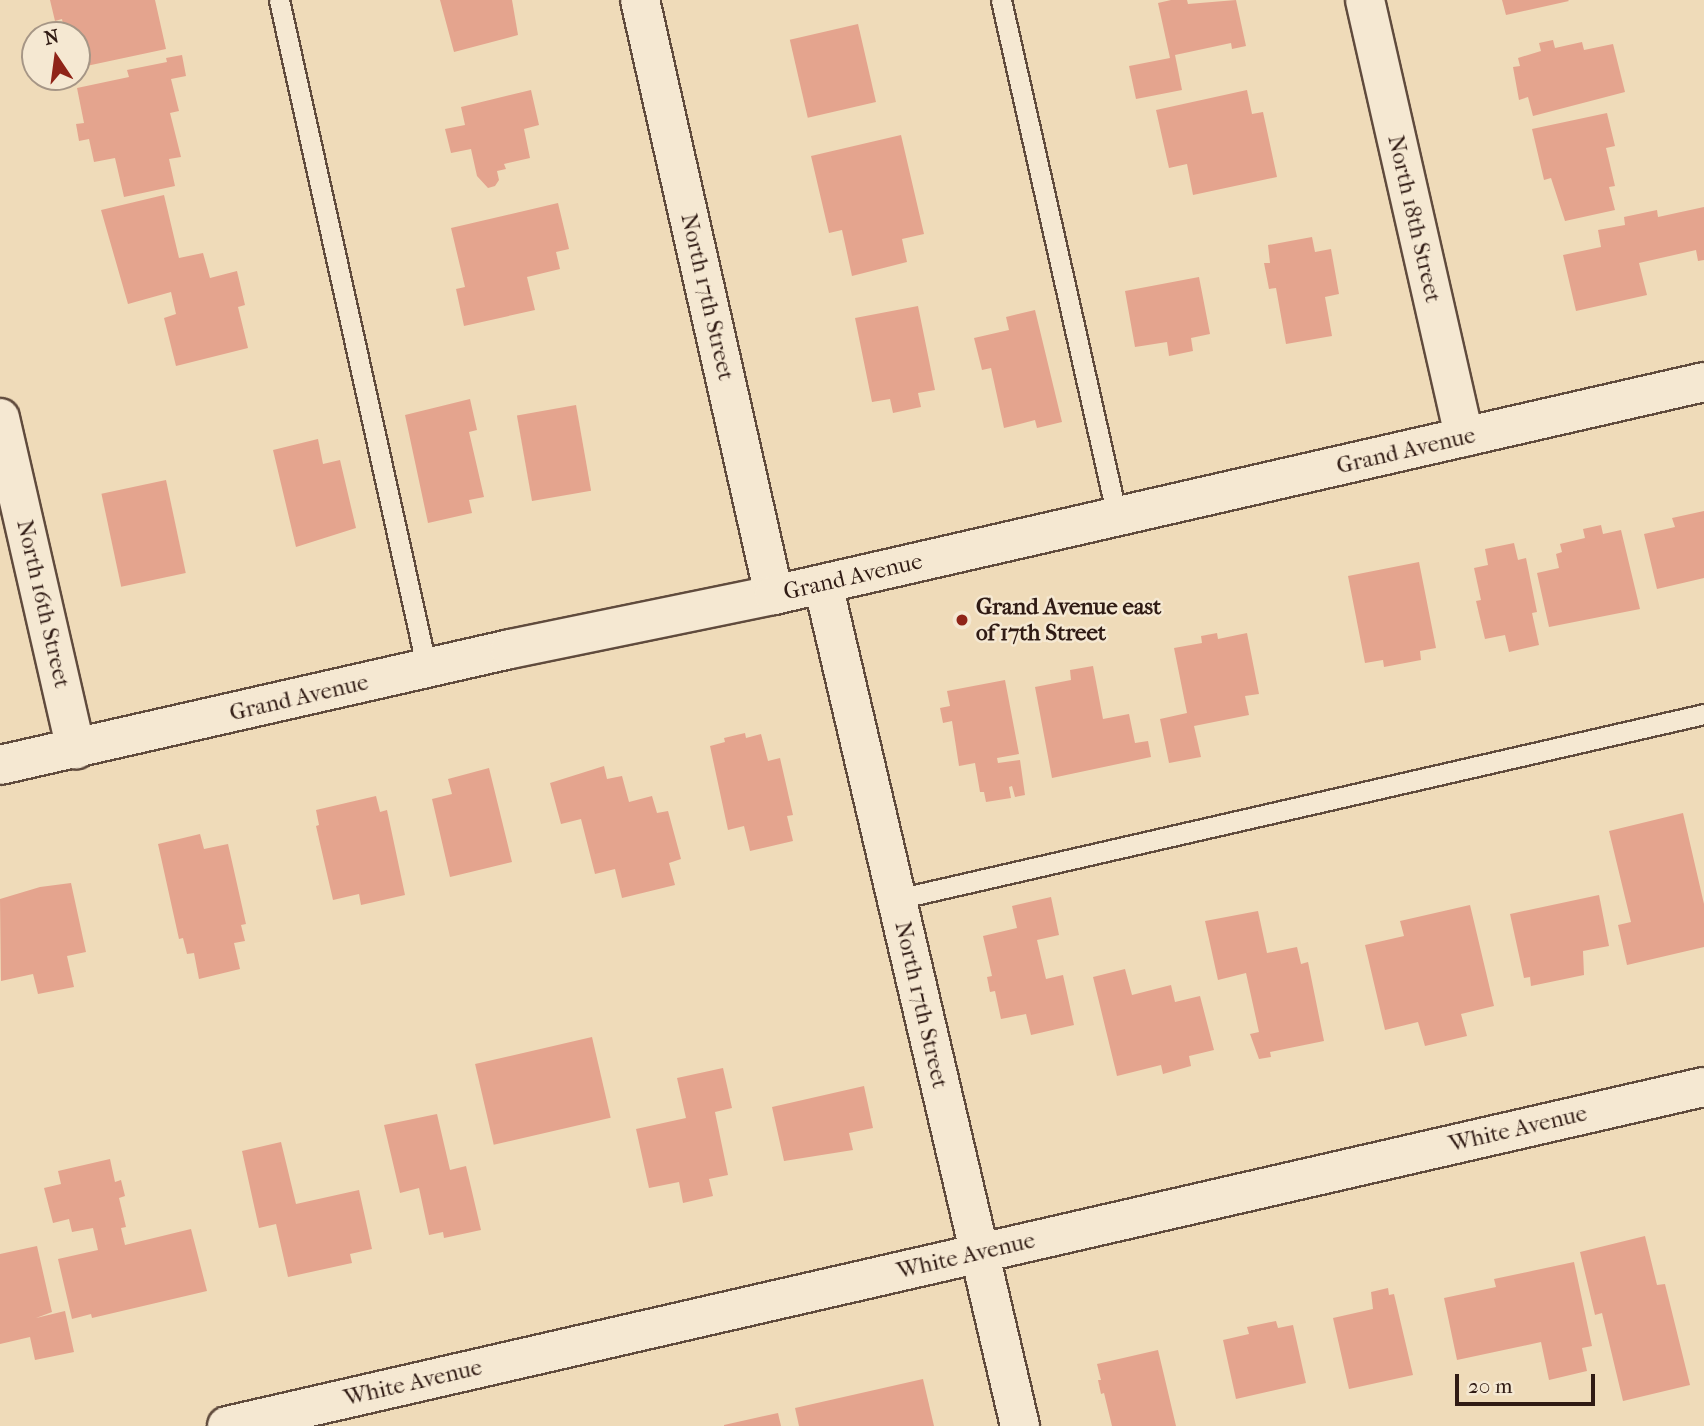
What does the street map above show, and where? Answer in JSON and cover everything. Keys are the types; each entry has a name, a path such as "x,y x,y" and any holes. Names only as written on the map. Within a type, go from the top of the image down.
{"street":[{"name":"North 17th Street","path":"640,0 774,595"},
{"name":"North 18th Street","path":"1365,0 1464,437"},
{"name":"Grand Avenue","path":"0,765 823,584 1704,382"},
{"name":"North 16th Street","path":"0,418 76,749"},
{"name":"North 17th Street","path":"823,584 1020,1426"},
{"name":"White Avenue","path":"227,1426 1704,1087"}],"lane":[{"path":"279,0 427,669"},
{"path":"1001,0 1117,517"},
{"path":"897,899 1704,714"}],"building":[{"path":"50,0 155,0 166,49 91,65 91,21 55,21"},
{"path":"440,0 512,0 518,35 454,52"},
{"path":"1187,0 1188,4 1236,0 1246,46 1232,49 1231,43 1175,55 1182,90 1136,99 1129,66 1170,58 1158,3"},
{"path":"1502,0 1568,0 1569,1 1506,15"},
{"path":"858,24 876,102 808,118 790,40"},
{"path":"1553,40 1555,48 1582,42 1584,50 1613,44 1625,92 1533,116 1528,97 1519,100 1513,67 1520,66 1518,58 1541,51 1539,43"},
{"path":"182,55 186,76 171,79 179,111 170,113 181,157 169,159 175,186 124,197 115,158 94,162 89,139 79,141 76,124 84,123 78,91 91,91 91,85 129,77 127,70 167,62 166,58"},
{"path":"531,90 539,125 524,129 530,158 504,164 506,169 497,171 499,180 495,186 488,188 477,176 471,149 451,153 445,129 465,125 461,107"},
{"path":"1247,90 1252,114 1263,112 1277,177 1193,195 1187,164 1169,168 1156,110"},
{"path":"1607,113 1615,146 1606,148 1615,186 1609,187 1615,210 1565,221 1551,178 1544,180 1532,129"},
{"path":"901,135 924,234 902,239 907,262 852,276 842,230 829,233 811,156"},
{"path":"164,195 179,258 203,253 210,278 237,271 245,305 238,307 248,348 176,366 164,318 176,314 171,292 128,304 101,210"},
{"path":"558,203 569,249 556,252 560,269 527,277 535,310 464,326 456,289 465,287 451,228"},
{"path":"1704,207 1704,260 1698,261 1696,250 1639,263 1647,295 1576,311 1563,255 1601,247 1598,230 1625,225 1624,217 1657,210 1658,217"},
{"path":"1312,237 1315,252 1331,249 1339,294 1325,297 1332,336 1286,344 1276,288 1269,289 1264,263 1270,263 1268,245"},
{"path":"1199,277 1210,334 1191,338 1193,351 1169,356 1167,342 1135,347 1125,291"},
{"path":"918,306 935,390 918,393 921,407 893,413 890,399 872,402 855,318"},
{"path":"1035,310 1062,422 1037,428 1035,420 1004,428 991,368 982,370 974,338 1009,330 1006,317"},
{"path":"470,399 477,430 469,432 484,497 469,500 472,513 428,523 405,415"},
{"path":"576,405 591,491 532,501 517,415"},
{"path":"318,439 323,464 340,460 356,528 296,547 273,450"},
{"path":"166,480 186,573 121,587 101,494"},
{"path":"1704,511 1704,578 1657,589 1644,534 1675,527 1672,518"},
{"path":"1601,525 1603,534 1621,530 1640,609 1549,627 1537,573 1559,568 1556,554 1562,552 1560,544 1585,538 1583,529"},
{"path":"1514,543 1518,560 1526,558 1537,612 1532,613 1539,645 1509,652 1505,635 1485,639 1476,601 1481,600 1474,568 1488,565 1485,549"},
{"path":"1419,562 1436,648 1420,651 1421,660 1384,667 1383,660 1365,663 1348,576"},
{"path":"1217,633 1218,639 1247,633 1259,694 1245,696 1249,715 1194,726 1201,757 1169,763 1160,719 1187,713 1174,648 1202,643 1201,636"},
{"path":"1093,666 1103,719 1129,714 1135,743 1148,741 1151,757 1052,778 1035,687 1071,680 1070,670"},
{"path":"1005,680 1019,754 997,758 998,763 1020,760 1025,795 1015,797 1012,786 1009,787 1011,798 986,802 984,792 980,792 975,763 959,766 952,721 943,723 940,708 950,706 947,691"},
{"path":"745,733 746,738 761,734 768,761 780,758 793,815 787,816 793,841 750,851 744,826 728,830 710,746 725,742 724,738"},
{"path":"604,766 607,779 622,776 629,802 652,796 657,813 668,811 681,859 669,863 675,885 622,898 615,869 595,874 581,819 561,824 550,783"},
{"path":"489,768 512,862 450,877 432,799 452,794 448,779"},
{"path":"376,796 380,812 387,810 405,895 361,905 359,894 333,900 316,826 319,825 316,810"},
{"path":"1683,813 1704,904 1704,947 1627,965 1618,925 1631,922 1609,831"},
{"path":"200,834 204,849 228,844 246,924 241,925 245,941 234,943 240,969 199,979 194,953 187,954 183,938 179,939 158,844"},
{"path":"71,883 86,952 67,956 74,987 38,994 33,974 1,981 0,899 40,887"},
{"path":"1599,895 1609,946 1583,951 1584,975 1531,986 1530,977 1524,978 1510,914"},
{"path":"1051,897 1059,935 1037,940 1046,979 1063,975 1074,1025 1031,1035 1026,1014 1001,1019 995,991 990,992 987,977 992,976 983,936 1017,928 1012,906"},
{"path":"1470,905 1494,1006 1461,1014 1467,1036 1425,1046 1418,1022 1385,1030 1365,945 1404,936 1400,921"},
{"path":"1258,911 1267,953 1297,947 1301,964 1308,962 1324,1041 1270,1052 1271,1057 1259,1059 1250,1034 1259,1032 1246,973 1218,980 1205,921"},
{"path":"1125,969 1132,995 1171,985 1175,1002 1200,996 1214,1050 1189,1056 1191,1066 1163,1074 1161,1065 1117,1076 1093,977"},
{"path":"592,1037 611,1118 494,1145 475,1064"},
{"path":"723,1068 732,1108 715,1112 728,1175 709,1179 713,1196 683,1203 679,1182 649,1188 636,1129 686,1118 677,1078"},
{"path":"864,1086 873,1128 849,1133 853,1150 784,1161 772,1107"},
{"path":"437,1114 450,1170 466,1166 481,1230 444,1238 443,1232 429,1235 419,1188 400,1193 384,1125"},
{"path":"281,1142 296,1204 359,1190 372,1249 350,1254 352,1263 288,1277 276,1224 259,1228 242,1151"},
{"path":"110,1159 115,1182 121,1180 125,1196 119,1198 126,1227 121,1228 125,1245 191,1229 207,1291 92,1318 91,1314 72,1319 58,1259 98,1250 93,1228 72,1232 69,1219 53,1223 44,1188 61,1184 58,1171"},
{"path":"1645,1236 1657,1285 1665,1284 1690,1385 1623,1401 1602,1313 1595,1315 1580,1252"},
{"path":"37,1246 52,1312 36,1318 65,1311 74,1352 35,1360 30,1337 0,1344 0,1254"},
{"path":"1574,1262 1592,1346 1582,1348 1587,1371 1549,1380 1541,1342 1457,1360 1444,1298 1496,1287 1494,1279"},
{"path":"1388,1288 1389,1295 1394,1294 1413,1375 1349,1389 1333,1318 1373,1309 1371,1292"},
{"path":"1276,1321 1278,1328 1293,1325 1306,1383 1236,1399 1223,1340 1249,1334 1247,1327"},
{"path":"1158,1350 1176,1426 1112,1426 1104,1393 1101,1394 1097,1364"},
{"path":"923,1379 934,1426 799,1426 795,1408"},
{"path":"778,1413 781,1426 724,1426 724,1425"}],"place":[{"name":"Grand Avenue east of 17th Street","path":"962,620"}]}
